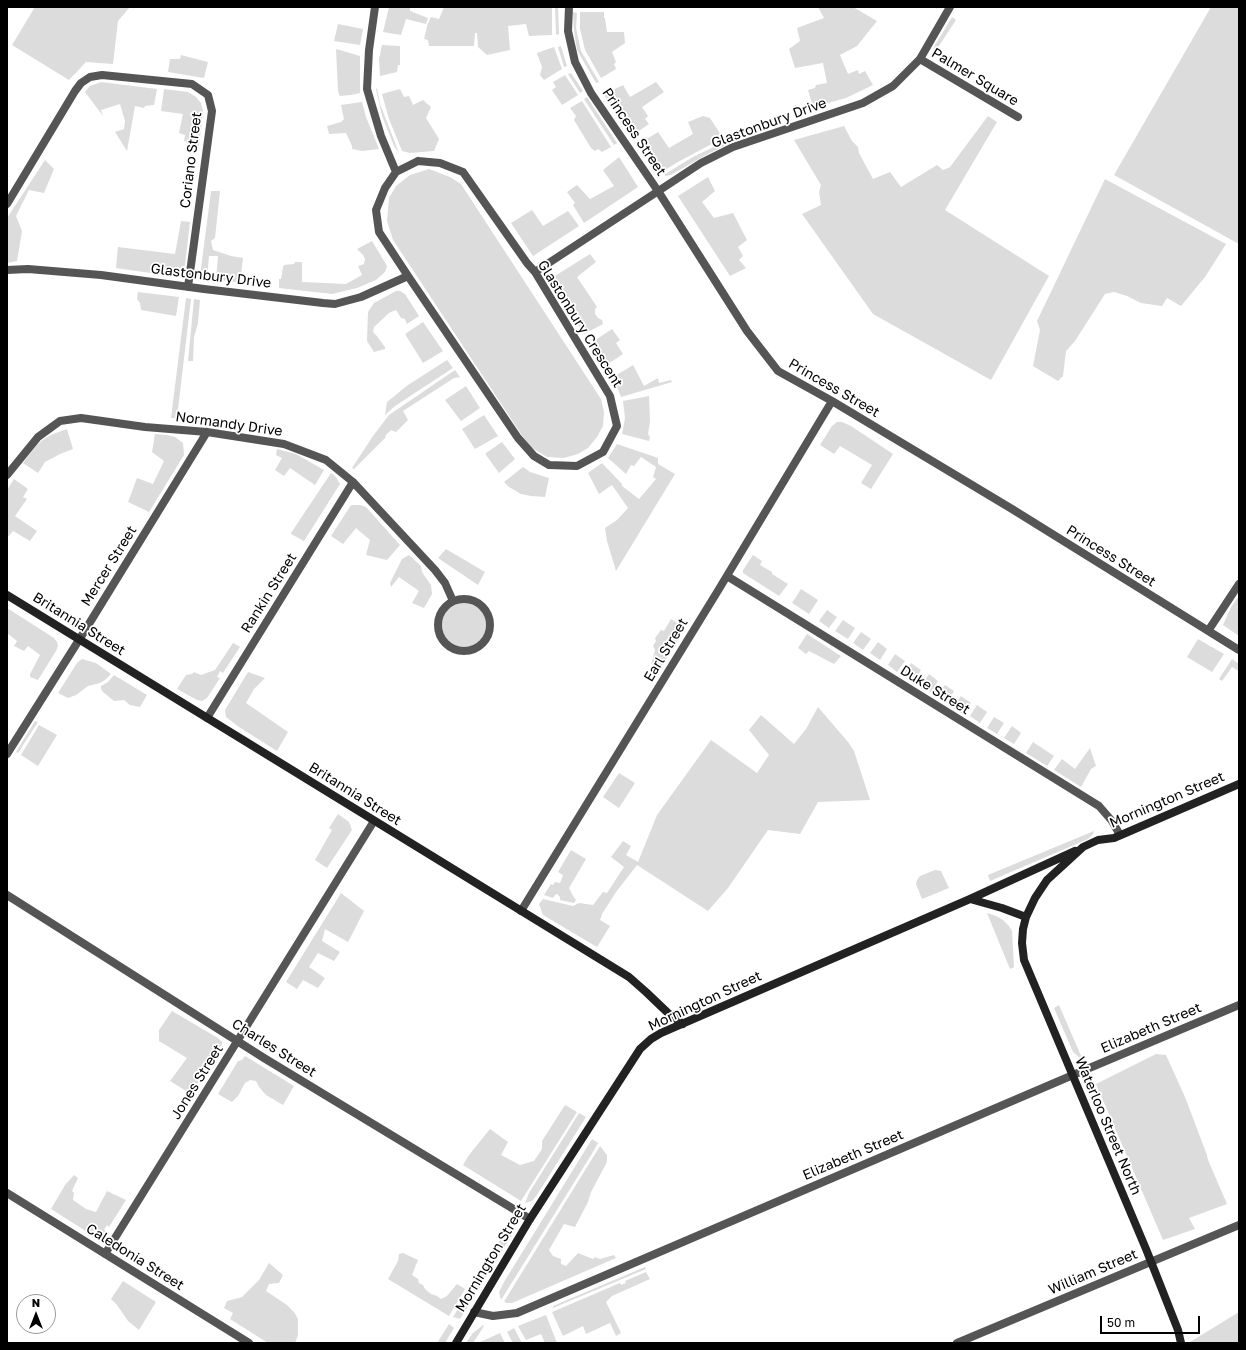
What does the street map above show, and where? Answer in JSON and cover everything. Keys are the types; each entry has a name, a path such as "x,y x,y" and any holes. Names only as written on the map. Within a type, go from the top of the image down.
{"street":[{"path":"375,7 369,50 367,90 381,136 396,172"},
{"name":"Princess Street","path":"569,7 568,31 575,62 591,93 658,191 747,331 778,371 832,401 1012,509 1239,650"},
{"name":"Glastonbury Drive","path":"535,272 701,163 733,147 863,103 893,86 920,59 950,7"},
{"name":"Palmer Square","path":"920,59 1018,117"},
{"name":"Coriano Street","path":"7,204 75,91 81,83 90,77 102,75 192,84 208,95 212,111 188,287"},
{"name":"Glastonbury Crescent","path":"418,160 440,163 463,172 527,263 535,272 610,396 617,426 603,452 577,466 549,465 534,456 522,443 379,232 376,210 385,188 396,172 418,160"},
{"name":"Glastonbury Drive","path":"7,270 28,269 100,275 334,304 361,298 408,276"},
{"name":"Earl Street","path":"521,911 832,401"},
{"name":"Normandy Drive","path":"7,475 38,437 60,421 81,418 145,427 207,432 284,444 326,460 353,482 445,583 453,601"},
{"name":"Mercer Street","path":"7,754 207,432"},
{"name":"Rankin Street","path":"207,718 353,482"},
{"name":"Duke Street","path":"726,576 1099,806 1112,821 1120,835"},
{"path":"1208,631 1239,584"},
{"name":"Britannia Street","path":"7,595 628,977 668,1013 683,1024"},
{"path":"462,599 471,600 479,604 488,614 490,623 489,635 484,643 473,650 464,652 457,651 442,641 438,630 438,620 440,613 453,601 462,599"},
{"name":"Mornington Street","path":"456,1343 530,1219 640,1049 651,1039 661,1033 970,900 1098,840 1114,838 1239,784"},
{"name":"Jones Street","path":"105,1254 374,821"},
{"name":"Mornington Street","path":"1026,917 1035,898 1047,880 1083,848"},
{"name":"Charles Street","path":"7,894 237,1041 530,1219"},
{"path":"970,900 1002,908 1026,917"},
{"name":"Waterloo Street North","path":"1026,917 1022,943 1024,960 1178,1330 1181,1343"},
{"name":"Elizabeth Street","path":"474,1312 493,1316 517,1313 1073,1075 1239,1006"},
{"name":"Caledonia Street","path":"7,1193 249,1343"},
{"name":"William Street","path":"957,1343 1239,1225"}],"shaded area":[{"path":"35,7 130,7 118,21 113,64 86,62 69,80 12,45"},
{"path":"389,7 410,7 410,11 428,18 426,24 406,19 401,35 383,32"},
{"path":"444,7 552,7 552,35 529,36 526,24 508,26 510,50 487,55 478,47 477,33 475,33 474,46 429,46 428,40 424,39 428,23 431,17 439,19"},
{"path":"555,7 558,7 559,34 556,35"},
{"path":"818,7 853,7 877,21 857,46 840,55 848,74 858,70 859,74 865,71 873,85 846,98 813,107 808,90 815,88 816,85 827,83 823,63 795,68 789,49 800,41 797,28 824,18"},
{"path":"1211,7 1236,7 1239,9 1239,244 1114,175"},
{"path":"573,12 577,13 576,28 581,51 599,82 596,83 577,50"},
{"path":"580,12 604,12 607,32 624,32 625,43 612,52 616,62 614,64 616,69 601,78 585,50 580,29"},
{"path":"952,17 956,20 935,52 933,52 934,47"},
{"path":"338,24 363,29 360,45 334,41"},
{"path":"382,45 400,46 400,65 398,65 397,72 380,76 379,59"},
{"path":"561,46 567,66 564,67 558,47"},
{"path":"554,47 562,69 544,80 540,75 542,67 537,53"},
{"path":"336,49 360,56 360,93 340,96 338,91"},
{"path":"181,55 208,62 204,78 168,72 170,59 180,59"},
{"path":"571,73 583,91 580,93 568,74"},
{"path":"565,75 578,95 562,105 552,90 556,87 553,82"},
{"path":"101,82 157,89 154,105 145,106 144,108 135,106 127,151 115,132 124,129 125,121 120,104 101,110 103,116 85,92 90,86"},
{"path":"656,82 664,92 642,107 648,116 645,119 649,124 636,133 609,92 623,85 630,97"},
{"path":"377,88 380,104 399,153 394,146 382,116"},
{"path":"164,89 188,92 196,97 201,103 203,111 199,146 184,141 185,135 179,133 183,114 161,111"},
{"path":"400,89 404,97 409,96 413,105 423,100 431,107 426,118 439,139 434,151 410,153 402,151 389,119 382,94"},
{"path":"605,91 634,134 631,137 603,93"},
{"path":"587,97 617,143 614,145 584,99"},
{"path":"582,101 611,147 602,152 598,149 595,151 591,148 574,120 576,116 570,108"},
{"path":"362,102 366,117 379,149 362,151 352,149 346,133 329,134 327,126 341,122 344,119 341,105"},
{"path":"703,116 710,118 723,138 662,172 642,142 658,132 669,148 693,134 688,122"},
{"path":"988,116 997,122 945,210 1049,276 991,380 873,314 802,214 821,205 819,192 821,185 794,140 844,126 852,141 858,147 859,153 873,179 890,172 901,187 937,165 943,170 950,167"},
{"path":"724,142 724,146 671,175 665,176 665,174 693,157"},
{"path":"619,157 638,187 584,223 573,205 575,203 567,192 577,185 590,199 614,186 603,170"},
{"path":"45,160 54,169 44,193 29,190 16,216 22,231 17,261 7,263 7,218"},
{"path":"429,169 450,177 461,184 601,399 604,412 603,426 597,437 588,448 578,454 564,458 547,457 529,446 393,240 387,221 389,198 396,186 410,175"},
{"path":"708,177 715,191 702,202 714,218 733,213 747,240 738,247 743,256 739,260 746,268 730,276 678,196"},
{"path":"1105,179 1226,244 1205,277 1181,306 1167,298 1162,306 1141,303 1127,296 1114,292 1105,294 1075,341 1066,351 1063,376 1058,381 1033,366 1040,330 1037,321"},
{"path":"211,191 220,191 215,238 211,241 213,250 243,258 240,283 216,279 218,256 209,256 207,279 200,276"},
{"path":"532,210 543,226 568,211 579,226 533,256 511,223"},
{"path":"181,221 190,222 185,265 176,275 171,276 116,268 118,247 175,254"},
{"path":"372,241 387,266 385,272 376,280 357,288 332,294 279,288 279,279 281,279 284,265 294,264 295,262 302,262 302,282 346,284 362,275 358,266 364,264 365,259 357,249"},
{"path":"590,254 596,262 577,277 597,307 595,309 595,314 602,320 603,324 584,334 549,281"},
{"path":"396,291 400,291 405,294 419,316 407,324 405,319 401,318 396,310 389,313 374,327 373,332 385,349 374,352 367,341 368,312 374,303"},
{"path":"138,292 179,297 176,316 141,310 140,303 137,299"},
{"path":"186,298 191,299 177,418 171,418"},
{"path":"194,299 200,300 198,323 194,337 193,361 188,361"},
{"path":"423,322 443,351 423,363 405,334"},
{"path":"612,329 620,340 616,343 623,354 605,366 591,343"},
{"path":"447,360 453,368 395,406 385,415 387,402 408,385"},
{"path":"633,365 644,386 658,378 659,383 671,380 672,382 621,397 612,378"},
{"path":"455,370 460,377 454,378 403,411 408,420 396,432 391,430 354,469 352,468 389,415"},
{"path":"466,386 480,408 461,421 445,400"},
{"path":"649,396 649,441 622,434 625,418 623,401"},
{"path":"484,415 498,436 475,449 462,429"},
{"path":"837,422 842,422 851,426 893,454 871,489 861,483 872,465 840,446 834,454 820,445 832,426"},
{"path":"67,429 73,449 45,462 38,473 23,463 37,445 44,439"},
{"path":"155,434 175,437 183,443 184,455 149,512 128,502 137,478 153,484 164,461 152,452"},
{"path":"502,442 515,459 499,473 486,453"},
{"path":"617,444 658,458 658,464 675,474 616,571 607,541 605,528 617,520 628,508 612,485 599,494 588,473 602,463 622,484 622,486 639,499 656,479 653,477 656,467 641,457 634,466 631,465 626,474 608,458"},
{"path":"277,449 296,454 324,470 315,485 290,468 284,476 275,470 282,458 276,455"},
{"path":"523,467 530,472 549,478 545,497 521,494 509,487 504,482"},
{"path":"331,473 336,477 340,484 304,541 291,533"},
{"path":"14,479 28,489 23,497 27,499 15,516 37,531 30,541 13,531 7,538 7,490"},
{"path":"351,505 366,507 400,545 387,560 366,555 370,540 356,528 343,544 331,536"},
{"path":"446,549 485,572 478,585 438,558"},
{"path":"409,555 421,566 422,572 431,585 432,594 424,608 412,603 419,591 399,577 391,587 390,583 402,559"},
{"path":"753,555 762,561 760,565 788,584 779,596 743,573 743,570"},
{"path":"801,589 818,600 809,614 792,603"},
{"path":"1239,596 1239,636 1223,625 1231,607"},
{"path":"460,603 468,603 480,609 486,621 486,629 480,641 468,647 460,647 448,641 442,629 442,621 448,609"},
{"path":"7,608 54,638 57,642 58,646 56,651 38,680 30,677 30,674 40,655 28,646 24,651 14,646 17,641 7,633"},
{"path":"827,610 837,617 829,628 819,621"},
{"path":"671,619 685,628 660,669 651,664 655,650 653,646 656,641 655,638 661,630 664,631"},
{"path":"843,620 855,628 848,639 835,631"},
{"path":"861,632 871,639 863,650 853,643"},
{"path":"807,634 841,656 834,664 809,651 806,654 798,648"},
{"path":"1198,639 1224,654 1212,672 1187,657"},
{"path":"878,642 887,649 880,660 870,653"},
{"path":"233,643 240,647 223,673 220,671 217,677 220,678 207,698 202,701 197,700 177,689 186,675 194,672 201,675 215,670"},
{"path":"895,654 905,661 897,672 888,665"},
{"path":"82,659 96,663 111,674 100,683 88,686 76,695 68,698 58,693 77,663"},
{"path":"1232,659 1239,664 1239,671 1232,667 1222,681 1219,679"},
{"path":"911,663 921,670 914,681 904,674"},
{"path":"248,672 265,678 254,689 246,703 288,732 277,751 226,717 225,710"},
{"path":"929,674 938,681 931,692 921,686"},
{"path":"114,675 147,695 140,707 130,705 124,700 114,701 103,692 101,686 108,682"},
{"path":"945,685 954,691 947,703 937,696"},
{"path":"961,696 971,703 963,714 953,708"},
{"path":"977,705 987,712 980,723 970,716"},
{"path":"818,707 854,751 870,800 818,802 800,834 768,830 728,888 708,911 637,865 616,892 602,914 600,920 610,926 597,947 543,915 539,904 543,899 573,906 579,903 593,905 603,892 607,893 624,867 611,857 623,841 631,846 626,855 638,862 657,815 711,740 757,773 769,755 749,730 761,715 794,744 806,729"},
{"path":"994,717 1004,723 997,734 987,728"},
{"path":"35,721 38,722 18,753 16,752"},
{"path":"39,725 57,735 38,766 21,755"},
{"path":"1012,726 1021,733 1014,744 1004,738"},
{"path":"1033,742 1054,756 1047,766 1026,753"},
{"path":"1090,748 1096,766 1091,769 1081,787 1054,770 1062,759 1075,769"},
{"path":"619,773 635,783 619,808 603,797"},
{"path":"338,814 349,822 352,830 327,868 315,860 332,830 329,828"},
{"path":"1094,831 1088,839 990,881 988,875"},
{"path":"571,850 586,859 569,888 576,900 574,903 560,900 560,897 557,894 553,898 544,895 551,884 553,885 555,882 560,883 563,875 558,872"},
{"path":"935,870 941,871 949,888 922,899 916,884 917,880 920,876"},
{"path":"341,893 364,911 348,942 325,929 322,941 340,952 334,961 318,953 309,967 325,978 318,988 303,980 297,989 286,982"},
{"path":"987,913 1003,920 1012,931 1014,967 1010,969"},
{"path":"1059,1005 1082,1058 1081,1059 1073,1052 1054,1008"},
{"path":"172,1011 218,1038 222,1042 191,1094 170,1081 187,1058 159,1041 159,1030"},
{"path":"1156,1054 1166,1055 1185,1097 1208,1160 1227,1204 1189,1218 1195,1229 1163,1240 1096,1084"},
{"path":"245,1056 294,1086 283,1105 266,1095 256,1081 250,1080 245,1083 238,1096 232,1102 218,1094 238,1061 242,1060"},
{"path":"565,1105 577,1112 521,1201 463,1165 469,1155 490,1129 508,1142 501,1155 520,1165 534,1161 542,1149 542,1141"},
{"path":"579,1113 586,1117 537,1195 532,1201 525,1203 529,1193"},
{"path":"592,1139 598,1143 593,1152 501,1300 499,1292 504,1282"},
{"path":"600,1146 607,1155 607,1162 591,1192 588,1202 575,1227 564,1224 549,1250 553,1256 561,1259 561,1264 566,1266 578,1253 593,1259 595,1257 600,1259 614,1255 616,1258 512,1303 506,1303 504,1301"},
{"path":"74,1175 78,1178 72,1191 74,1193 73,1200 86,1209 96,1212 107,1191 126,1200 109,1227 107,1225 104,1230 107,1231 101,1236 92,1235 51,1209 65,1185"},
{"path":"510,1225 513,1227 512,1235 496,1261 489,1257"},
{"path":"403,1253 418,1260 412,1275 418,1279 419,1283 423,1285 431,1294 441,1299 447,1296 457,1284 465,1289 449,1316 388,1279 398,1261 399,1254"},
{"path":"269,1263 283,1275 279,1283 269,1284 266,1291 287,1305 298,1319 298,1335 295,1343 268,1343 230,1319 233,1313 224,1308 227,1301 242,1297 259,1280"},
{"path":"486,1264 491,1268 479,1289 472,1286"},
{"path":"645,1267 646,1269 553,1308 553,1306"},
{"path":"646,1272 650,1279 612,1296 606,1302 621,1333 616,1336 610,1323 586,1334 583,1326 563,1336 552,1312 620,1283 621,1285 626,1283 625,1281"},
{"path":"123,1281 156,1302 139,1330 128,1321 111,1299"},
{"path":"468,1292 474,1296 460,1319 453,1317"},
{"path":"1239,1312 1239,1343 1188,1343 1195,1339"},
{"path":"546,1315 557,1343 545,1343 541,1334 526,1340 518,1326"},
{"path":"449,1324 454,1328 445,1343 437,1343"},
{"path":"483,1325 484,1326 473,1343 466,1343 472,1334"},
{"path":"514,1328 522,1343 513,1343 507,1332"},
{"path":"500,1333 505,1343 478,1343"}]}
